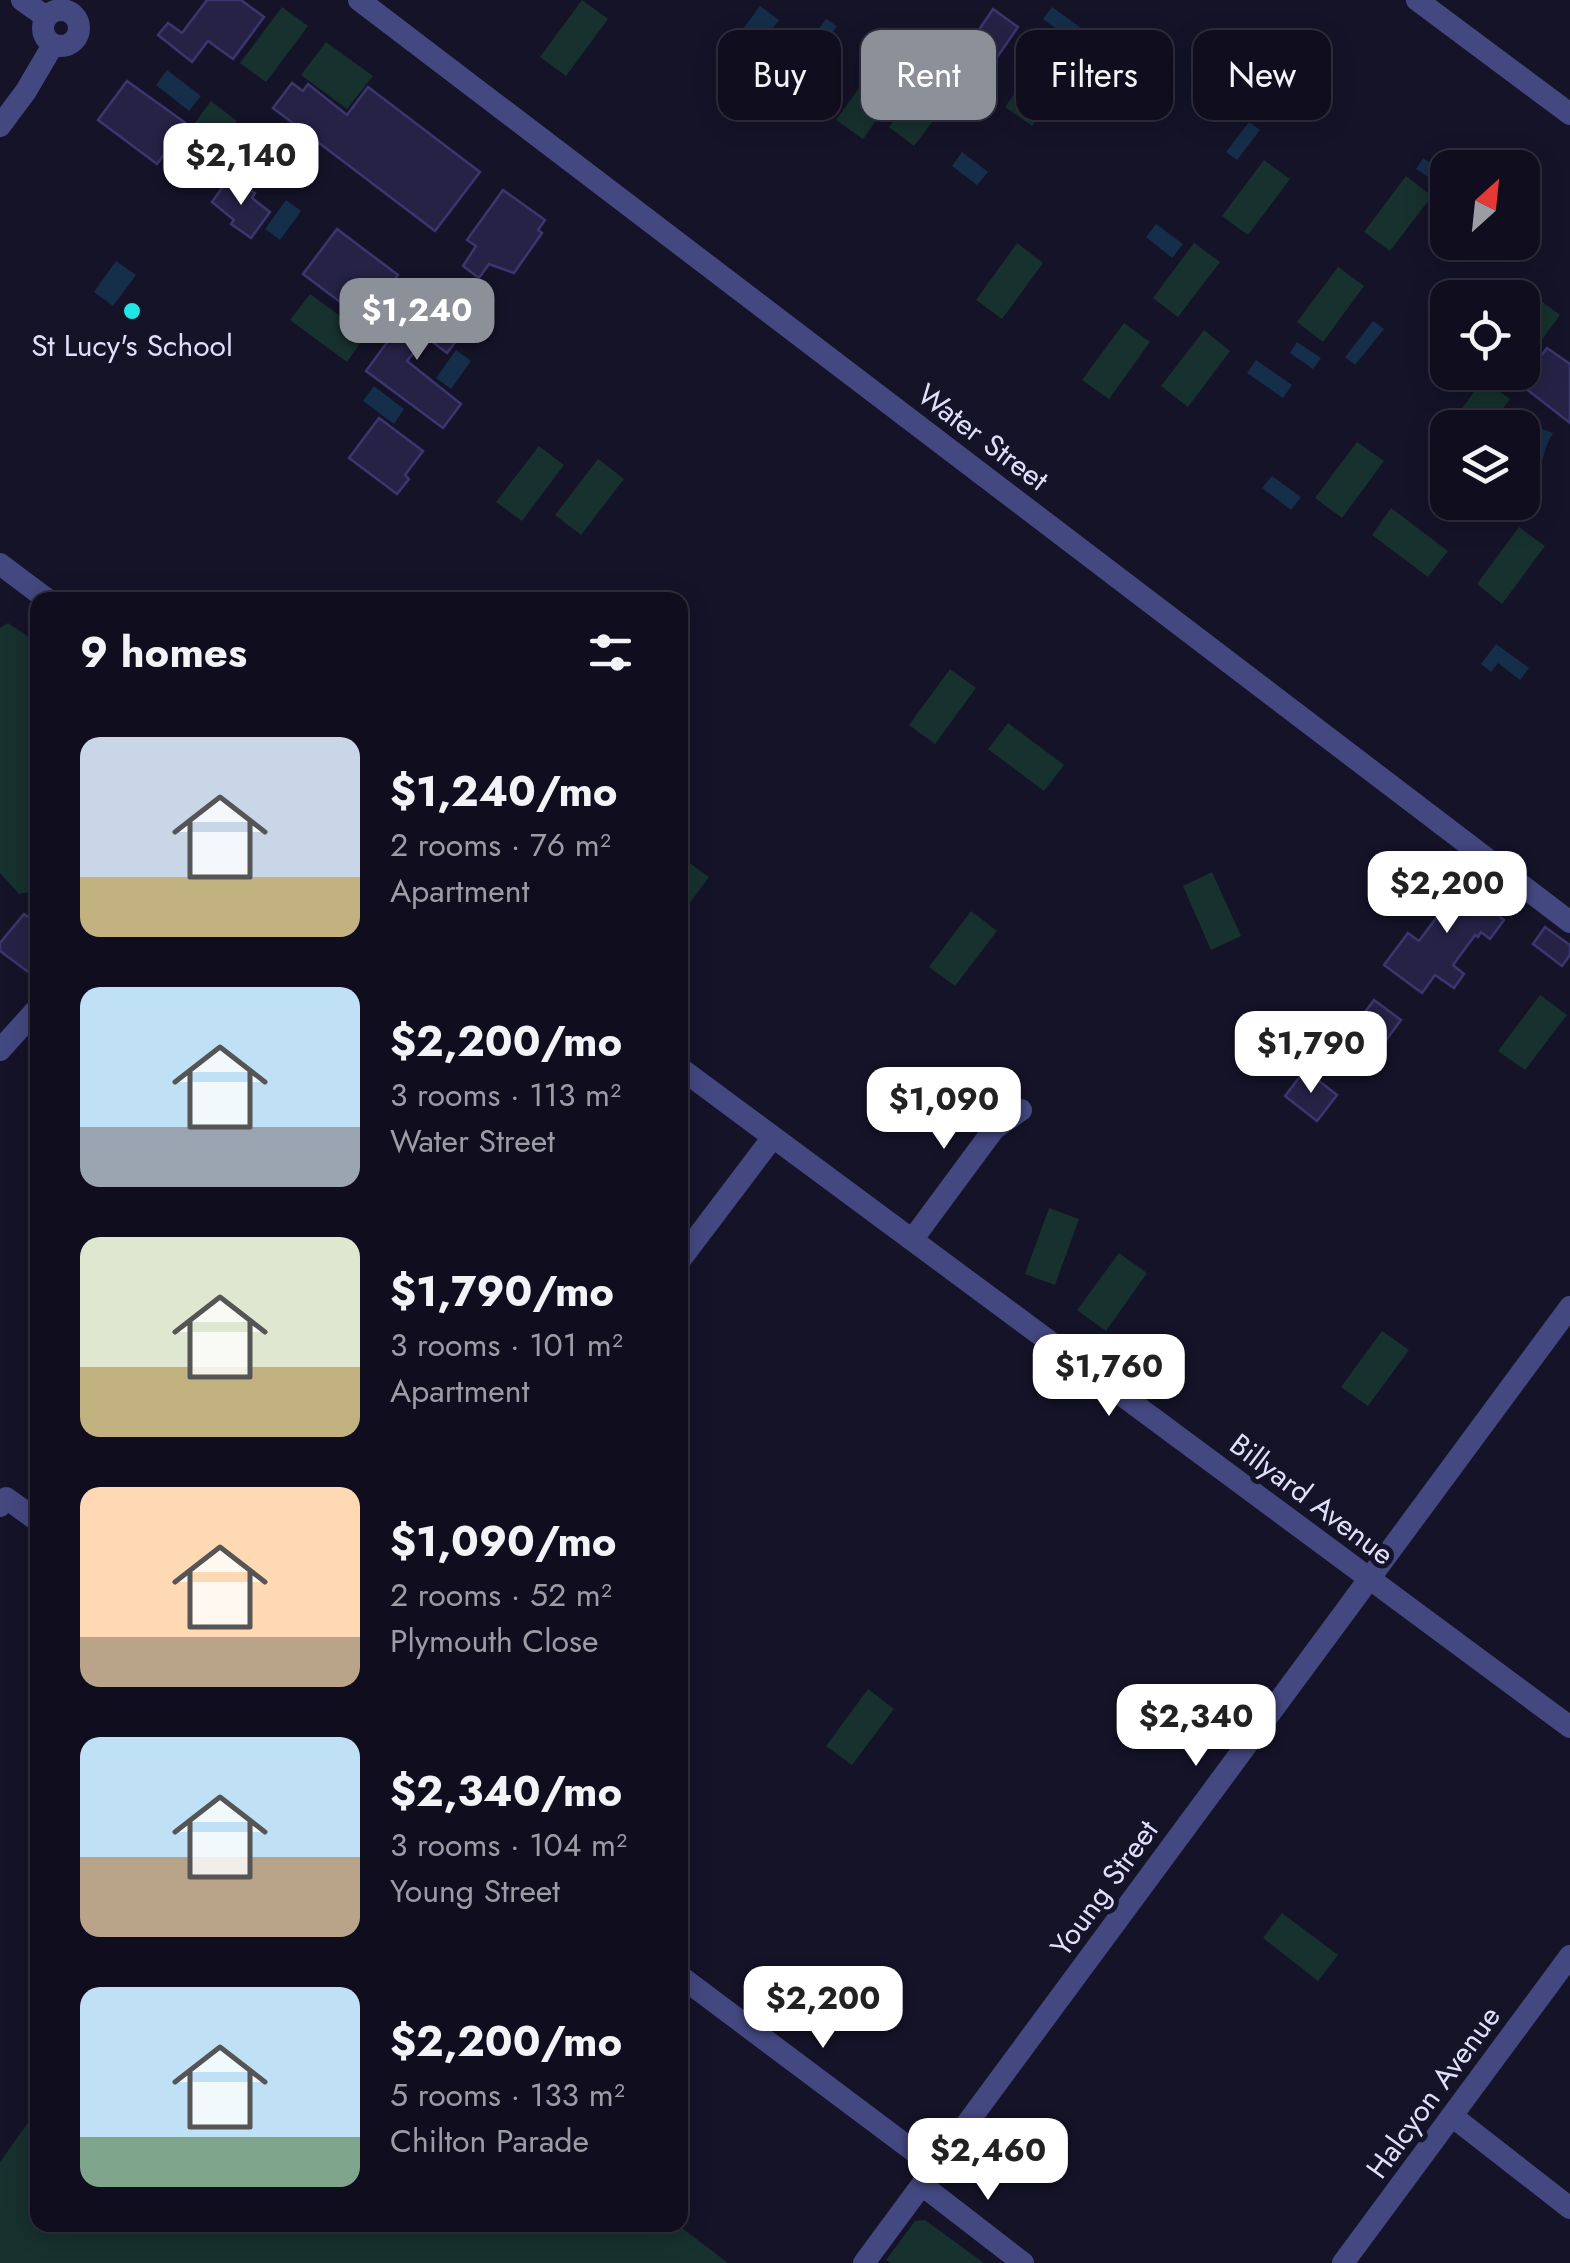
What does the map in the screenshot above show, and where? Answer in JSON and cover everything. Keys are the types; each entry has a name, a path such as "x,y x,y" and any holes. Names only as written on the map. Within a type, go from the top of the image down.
{"street":[{"path":"22,0 46,17"},
{"name":"Water Street","path":"360,0 1570,922"},
{"path":"1416,0 1570,114"},
{"path":"84,9 75,40 61,47 44,35 46,17 52,12 84,9"},
{"path":"0,126 53,45"},
{"path":"0,564 37,592"},
{"path":"0,1050 30,1017"},
{"name":"Billyard Avenue","path":"688,1074 1570,1727"},
{"path":"912,1240 994,1128 1021,1110"},
{"path":"688,1249 773,1137"},
{"name":"Young Street","path":"864,2263 1570,1306"},
{"path":"3,1502 30,1517"},
{"name":"Halcyon Avenue","path":"1343,2263 1570,1956"},
{"path":"688,1982 928,2176 1024,2263"},
{"path":"1452,2116 1570,2208"}],"green space":[{"path":"582,0 608,19 566,76 540,57"},
{"path":"282,7 308,26 266,82 240,63"},
{"path":"326,42 373,76 347,109 301,75"},
{"path":"861,85 861,120 877,120 863,139 836,120 841,120 841,113"},
{"path":"1016,91 1016,115 1005,107"},
{"path":"211,101 237,121 195,177 169,158"},
{"path":"894,120 934,120 914,146 889,127"},
{"path":"1264,160 1290,179 1248,235 1222,216"},
{"path":"1406,176 1430,194 1390,251 1364,232"},
{"path":"1017,243 1043,263 1002,319 976,300"},
{"path":"1194,243 1220,262 1178,317 1153,298"},
{"path":"1338,267 1364,286 1323,342 1297,322"},
{"path":"310,294 366,335 347,362 290,320"},
{"path":"1540,300 1560,315 1540,343"},
{"path":"1124,323 1150,342 1109,399 1082,380"},
{"path":"1204,330 1230,351 1188,407 1161,386"},
{"path":"1476,390 1497,390 1510,399 1502,410 1461,410"},
{"path":"1357,442 1384,461 1342,518 1315,498"},
{"path":"539,446 564,465 522,521 496,502"},
{"path":"598,459 624,479 581,535 555,515"},
{"path":"1391,508 1448,551 1428,577 1372,535"},
{"path":"1519,527 1545,546 1502,604 1477,584"},
{"path":"8,623 30,638 30,892 19,894 0,873 0,628"},
{"path":"950,669 976,688 935,744 909,725"},
{"path":"1008,723 1064,765 1044,791 988,749"},
{"path":"688,862 709,877 688,905"},
{"path":"1212,872 1241,936 1211,950 1183,886"},
{"path":"971,911 997,931 955,986 929,967"},
{"path":"1540,995 1567,1015 1525,1070 1498,1051"},
{"path":"1049,1208 1079,1219 1055,1285 1025,1274"},
{"path":"1119,1253 1147,1273 1106,1331 1077,1310"},
{"path":"1382,1331 1409,1350 1368,1406 1341,1387"},
{"path":"868,1689 894,1709 852,1765 826,1746"},
{"path":"1282,1913 1338,1955 1318,1981 1263,1938"},
{"path":"30,2120 30,2232 687,2232 728,2263 0,2263 0,2162"},
{"path":"925,2220 984,2263 886,2260 915,2221"}],"water":[{"path":"760,6 779,20 771,30 742,30"},
{"path":"1052,7 1080,27 1058,30 1043,19"},
{"path":"826,19 837,26 834,30 818,30"},
{"path":"167,70 201,96 189,111 156,85"},
{"path":"1249,122 1260,130 1237,160 1226,152"},
{"path":"962,152 988,172 977,185 952,166"},
{"path":"1423,158 1430,163 1430,178 1416,169"},
{"path":"286,200 301,211 280,240 265,229"},
{"path":"1156,224 1183,244 1172,258 1146,237"},
{"path":"116,261 136,275 113,306 94,292"},
{"path":"1373,321 1384,329 1355,365 1345,357"},
{"path":"1297,342 1321,358 1313,369 1290,353"},
{"path":"456,350 471,361 451,389 436,378"},
{"path":"1256,360 1292,385 1283,398 1247,373"},
{"path":"374,386 404,409 394,424 363,401"},
{"path":"1540,428 1553,433 1540,467"},
{"path":"1272,476 1301,497 1291,510 1262,488"},
{"path":"1496,644 1529,668 1520,680 1498,663 1491,672 1481,664"}],"building":[{"path":"207,0 241,0 264,17 233,59 208,41 192,62 158,35 168,23 182,33"},
{"path":"993,9 1018,27 996,59 996,30 979,30"},
{"path":"127,81 187,124 157,164 98,120"},
{"path":"292,83 303,91 308,84 347,115 368,87 480,172 435,231 273,108"},
{"path":"227,181 236,188 240,183 255,193 252,198 270,212 251,238 231,224 234,220 212,202"},
{"path":"503,190 545,220 538,230 542,233 514,273 489,264 479,278 463,266 476,246 467,240"},
{"path":"337,229 398,275 364,320 303,274"},
{"path":"419,299 463,332 447,353 426,337 407,361 461,404 443,428 366,371"},
{"path":"1547,348 1570,364 1570,423 1528,390 1540,390 1540,357"},
{"path":"379,418 423,451 397,494 349,458"},
{"path":"1477,872 1493,884 1485,896 1498,906 1494,912 1504,920 1490,939 1481,932 1478,937 1475,935 1453,965 1464,974 1454,988 1435,975 1422,993 1384,965 1408,933 1419,941 1442,910 1439,907 1449,893 1452,896 1466,877 1471,881"},
{"path":"24,914 30,918 30,973 0,951 0,943"},
{"path":"1545,927 1570,945 1570,955 1562,966 1533,944"},
{"path":"1374,1000 1401,1020 1378,1051 1351,1031"},
{"path":"1305,1070 1337,1095 1317,1121 1285,1096"}],"place":[{"name":"St Lucy's School","path":"132,311"}]}
